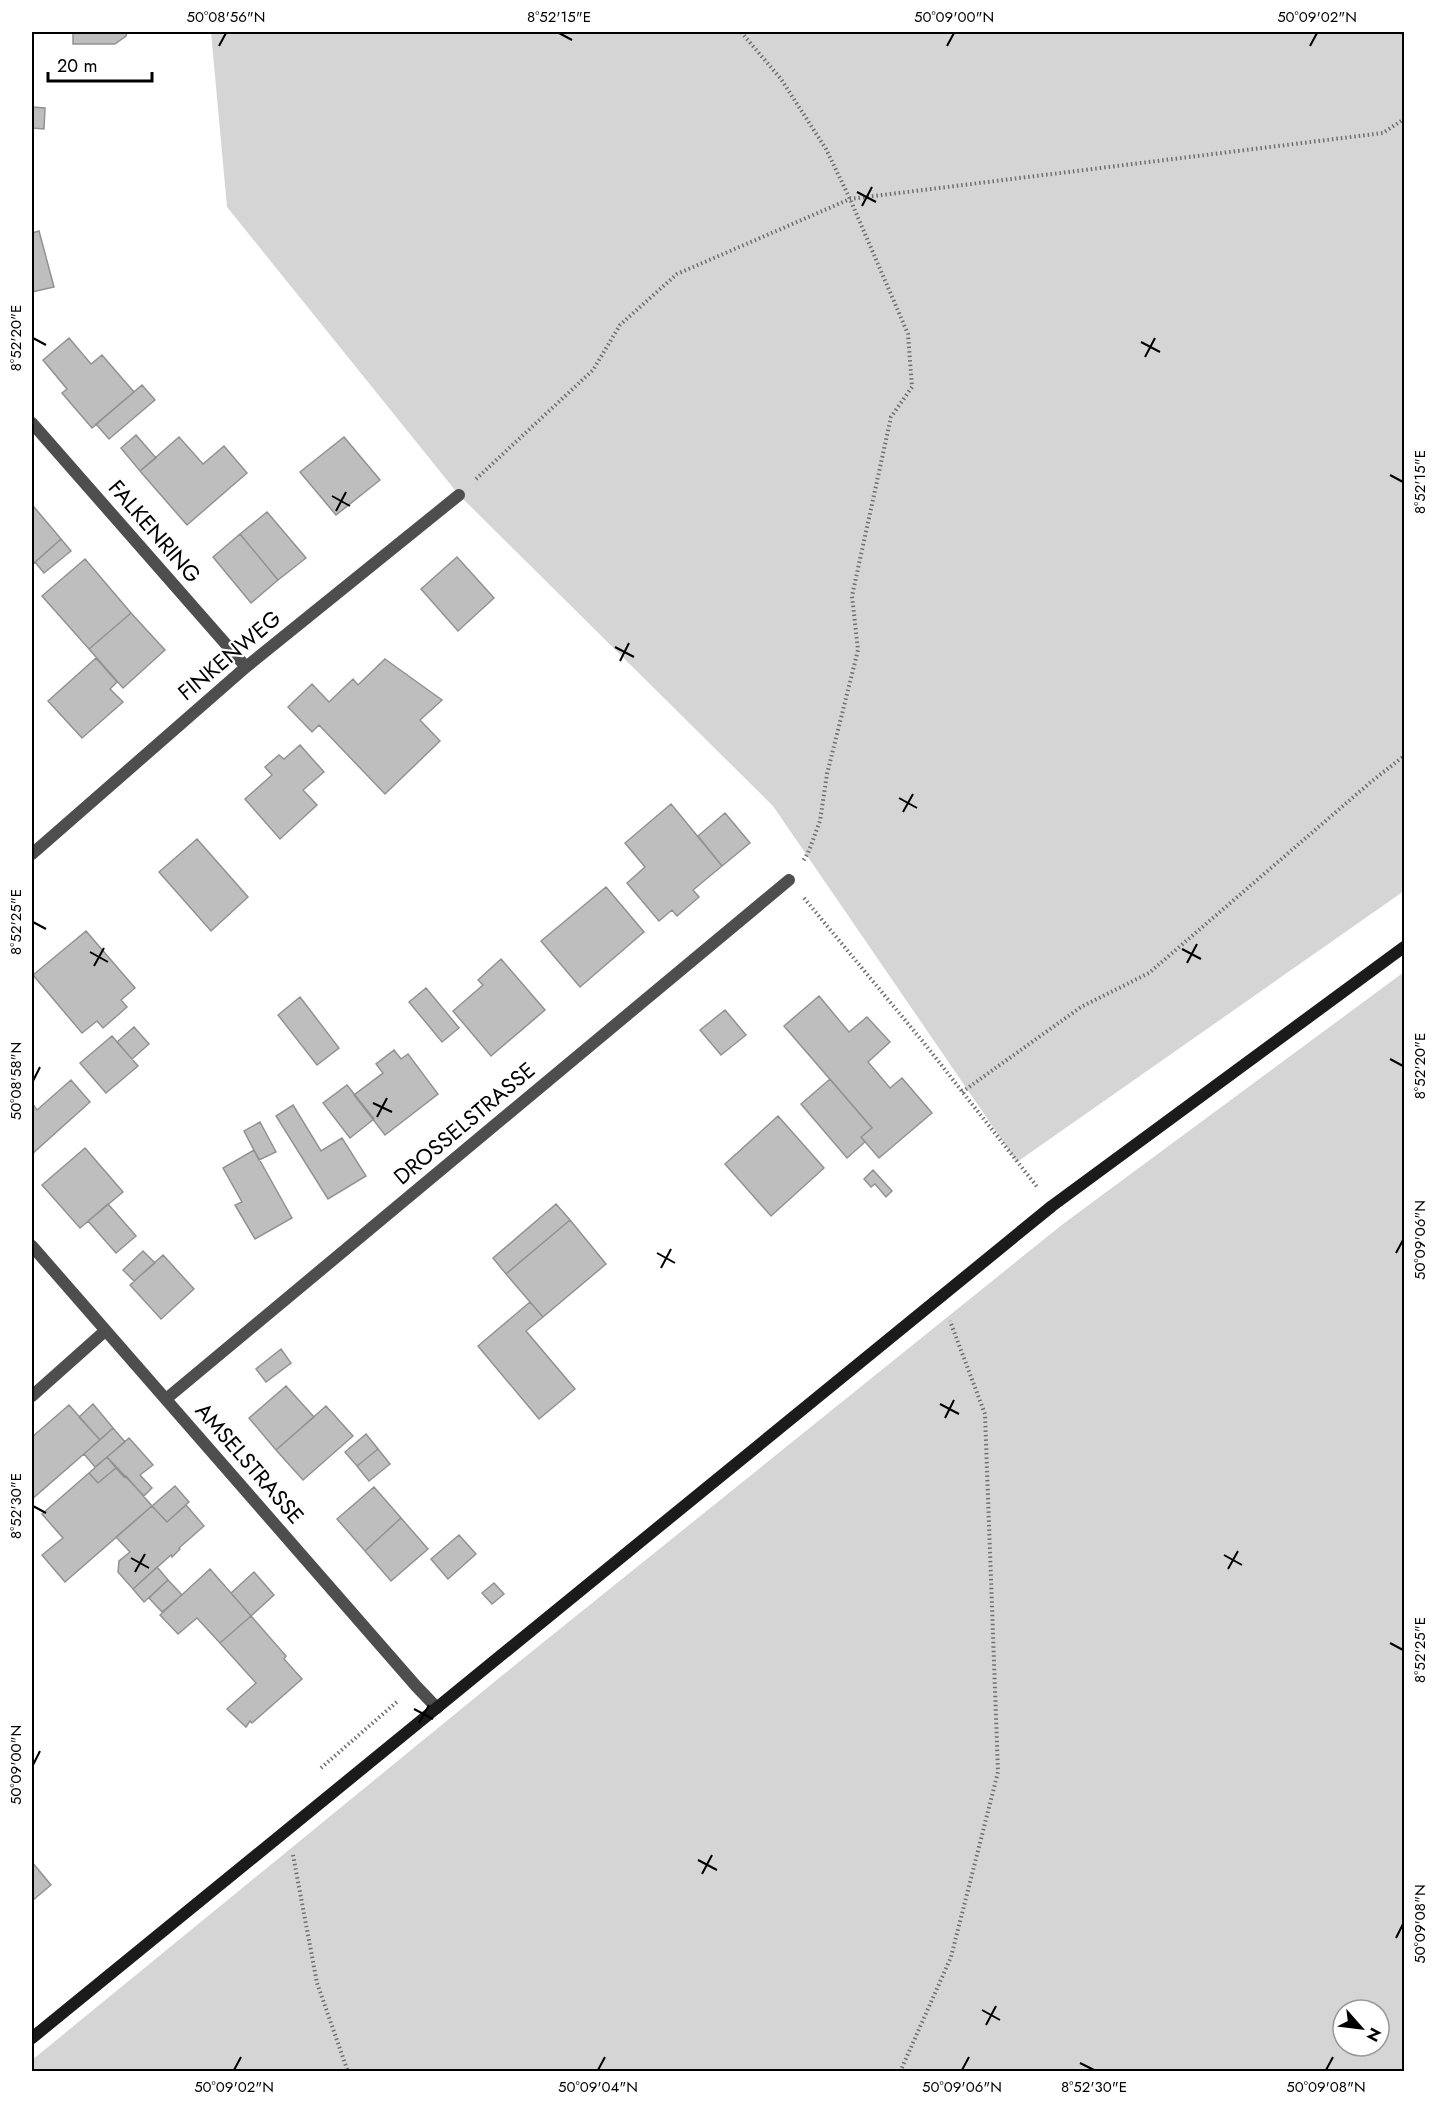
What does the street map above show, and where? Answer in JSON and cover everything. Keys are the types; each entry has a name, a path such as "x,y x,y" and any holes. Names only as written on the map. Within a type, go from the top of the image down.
{"street":[{"name":"FALKENRING","path":"32,423 246,667"},
{"name":"FINKENWEG","path":"32,854 246,667 459,495"},
{"name":"DROSSELSTRASSE","path":"166,1399 789,880"},
{"path":"32,2038 1052,1206 1404,947"},
{"name":"AMSELSTRASSE","path":"32,1246 437,1708"},
{"path":"32,1396 105,1331"}],"path":[{"path":"741,32 781,79 826,149 908,334 912,387 891,417 852,596 858,650 827,774 820,821 808,853 789,880 1052,1206"},
{"path":"1401,32 1404,36"},
{"path":"459,495 593,370 620,325 677,274 850,199 1383,133 1404,119"},
{"path":"962,1092 1081,1007 1149,973 1404,756"},
{"path":"900,2072 951,1957 998,1772 985,1414 940,1297"},
{"path":"290,1827 294,1864 317,1983 348,2072"}],"shaded area":[{"path":"211,32 1404,32 1404,891 1017,1162 773,806 459,495 227,207"},
{"path":"1404,972 1404,2071 32,2071 32,2060 504,1674 1063,1224"}],"building":[{"path":"73,32 127,32 126,36 115,44 73,44"},
{"path":"32,107 45,108 44,129 32,128"},
{"path":"39,231 54,287 32,292 32,233"},
{"path":"69,338 91,364 102,355 134,392 92,428 62,393 67,389 43,360"},
{"path":"142,385 155,400 109,439 96,424"},
{"path":"136,435 156,458 140,471 121,448"},
{"path":"179,437 203,464 224,446 247,473 187,525 140,471"},
{"path":"344,437 380,480 336,515 300,472"},
{"path":"34,507 61,539 32,565 32,509"},
{"path":"267,512 306,558 278,580 240,534"},
{"path":"240,534 278,580 251,603 213,557"},
{"path":"61,539 71,551 44,573 35,562"},
{"path":"457,557 494,598 458,631 421,589"},
{"path":"85,559 131,613 89,649 42,596"},
{"path":"131,613 165,650 123,688 89,649"},
{"path":"96,658 117,682 110,689 123,702 82,738 48,701"},
{"path":"385,659 442,700 420,720 440,741 385,794 319,725 312,732 288,707 312,684 329,702 353,679 358,685"},
{"path":"300,745 324,772 303,790 317,805 280,839 245,799 272,775 265,767 279,755 284,759"},
{"path":"671,804 722,866 693,890 699,897 677,916 672,910 659,921 627,883 645,867 625,843"},
{"path":"725,813 750,843 722,866 698,836"},
{"path":"197,839 248,897 211,931 159,872"},
{"path":"606,887 644,932 580,987 541,941"},
{"path":"86,931 135,988 121,1000 127,1007 103,1028 97,1021 82,1033 33,975"},
{"path":"501,959 545,1010 491,1056 453,1011 483,985 478,980"},
{"path":"426,988 459,1028 442,1042 409,1002"},
{"path":"819,996 849,1032 867,1017 890,1042 868,1062 890,1088 902,1078 932,1113 879,1158 861,1137 872,1128 784,1026"},
{"path":"300,997 339,1048 317,1065 278,1015"},
{"path":"725,1010 746,1035 721,1055 700,1030"},
{"path":"134,1027 149,1044 132,1059 117,1042"},
{"path":"112,1036 138,1066 106,1093 80,1063"},
{"path":"394,1050 401,1059 408,1054 438,1094 385,1135 354,1095 383,1073 376,1064"},
{"path":"830,1079 872,1128 861,1137 865,1142 847,1158 801,1104"},
{"path":"71,1080 90,1102 32,1154 32,1103 37,1110"},
{"path":"347,1085 374,1119 350,1138 323,1103"},
{"path":"293,1105 321,1151 342,1138 366,1176 328,1199 276,1116"},
{"path":"778,1116 824,1168 771,1216 725,1164"},
{"path":"260,1122 276,1152 259,1160 244,1131"},
{"path":"85,1148 123,1192 80,1228 42,1185"},
{"path":"254,1150 292,1218 255,1239 235,1205 242,1202 223,1168"},
{"path":"873,1170 892,1191 886,1197 875,1184 871,1187 864,1179"},
{"path":"108,1204 136,1236 116,1253 88,1221"},
{"path":"556,1204 570,1220 506,1274 493,1258"},
{"path":"570,1220 606,1264 543,1317 506,1274"},
{"path":"143,1251 155,1263 134,1281 123,1270"},
{"path":"163,1255 194,1289 161,1319 130,1285"},
{"path":"530,1302 543,1317 526,1331 575,1389 539,1419 478,1346"},
{"path":"281,1349 291,1363 266,1382 256,1369"},
{"path":"286,1386 314,1417 276,1450 249,1418"},
{"path":"93,1404 113,1428 100,1440 79,1417"},
{"path":"69,1405 100,1440 32,1499 32,1437"},
{"path":"326,1406 353,1436 303,1480 276,1450"},
{"path":"113,1428 125,1442 95,1467 84,1454"},
{"path":"366,1434 378,1449 357,1466 345,1452"},
{"path":"129,1438 153,1465 140,1475 152,1488 144,1496 107,1457"},
{"path":"378,1449 390,1464 369,1481 357,1466"},
{"path":"107,1457 116,1468 98,1483 89,1473"},
{"path":"116,1468 152,1506 65,1582 42,1555 63,1538 42,1514 89,1473 98,1483"},
{"path":"175,1486 189,1502 167,1522 152,1506"},
{"path":"374,1487 401,1518 365,1551 337,1519"},
{"path":"186,1505 204,1526 172,1557 171,1555 133,1589 118,1572 119,1561 130,1552 116,1537 152,1506 167,1522"},
{"path":"401,1518 428,1549 391,1581 365,1551"},
{"path":"459,1535 476,1554 448,1579 431,1559"},
{"path":"157,1567 168,1580 144,1602 133,1589"},
{"path":"210,1569 251,1616 220,1643 197,1618 178,1634 160,1615"},
{"path":"254,1572 274,1595 251,1616 231,1593"},
{"path":"168,1580 182,1595 162,1612 149,1598"},
{"path":"494,1583 504,1594 492,1604 482,1593"},
{"path":"251,1616 286,1656 284,1659 302,1679 252,1723 250,1721 246,1727 227,1709 256,1683 220,1643"},
{"path":"32,1862 51,1885 32,1901"}]}
